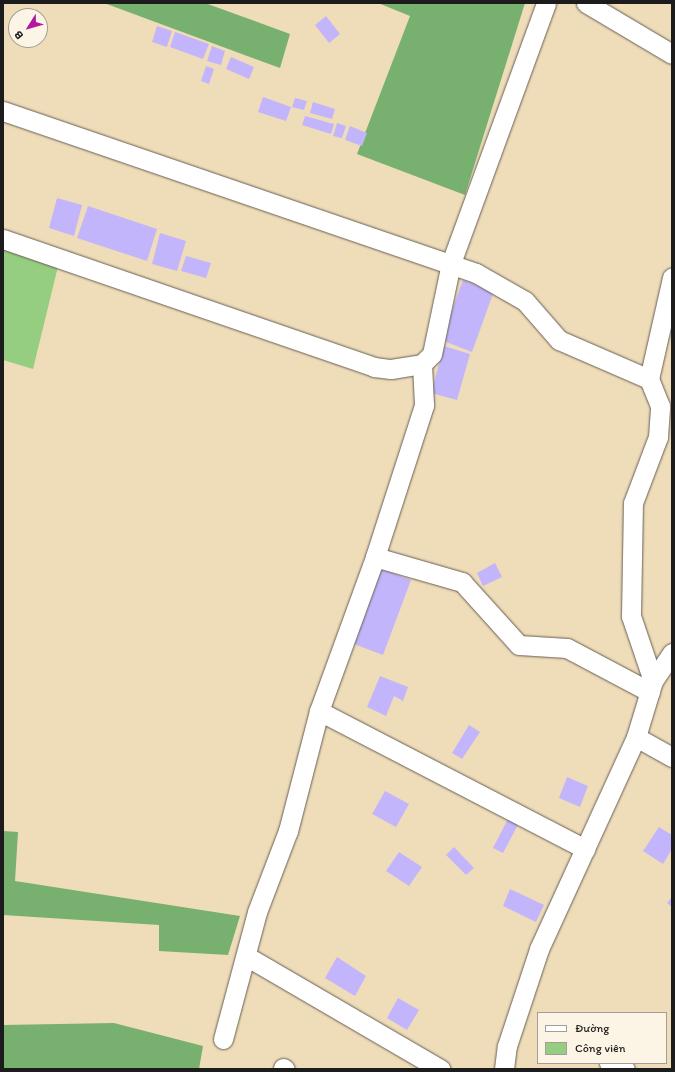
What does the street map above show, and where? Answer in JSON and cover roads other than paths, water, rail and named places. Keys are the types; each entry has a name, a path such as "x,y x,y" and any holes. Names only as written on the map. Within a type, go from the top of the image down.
{"street":[{"path":"3,239 374,367 391,369 422,364 432,354 451,263 546,3"},
{"path":"586,3 672,54"},
{"path":"3,111 451,263 525,301 546,327 576,350 652,386 672,401"},
{"path":"651,687 631,616 633,503 658,437 660,406 652,386 672,278"},
{"path":"223,1038 257,912 288,831 319,711 375,557 424,405 422,364"},
{"path":"375,557 462,582 519,645 567,648 651,687"},
{"path":"504,1069 507,1046 539,949 636,738 651,687 672,653"},
{"path":"319,711 585,849"},
{"path":"636,738 672,757"},
{"path":"246,956 440,1069"},
{"path":"612,1064 625,1069"}]}
